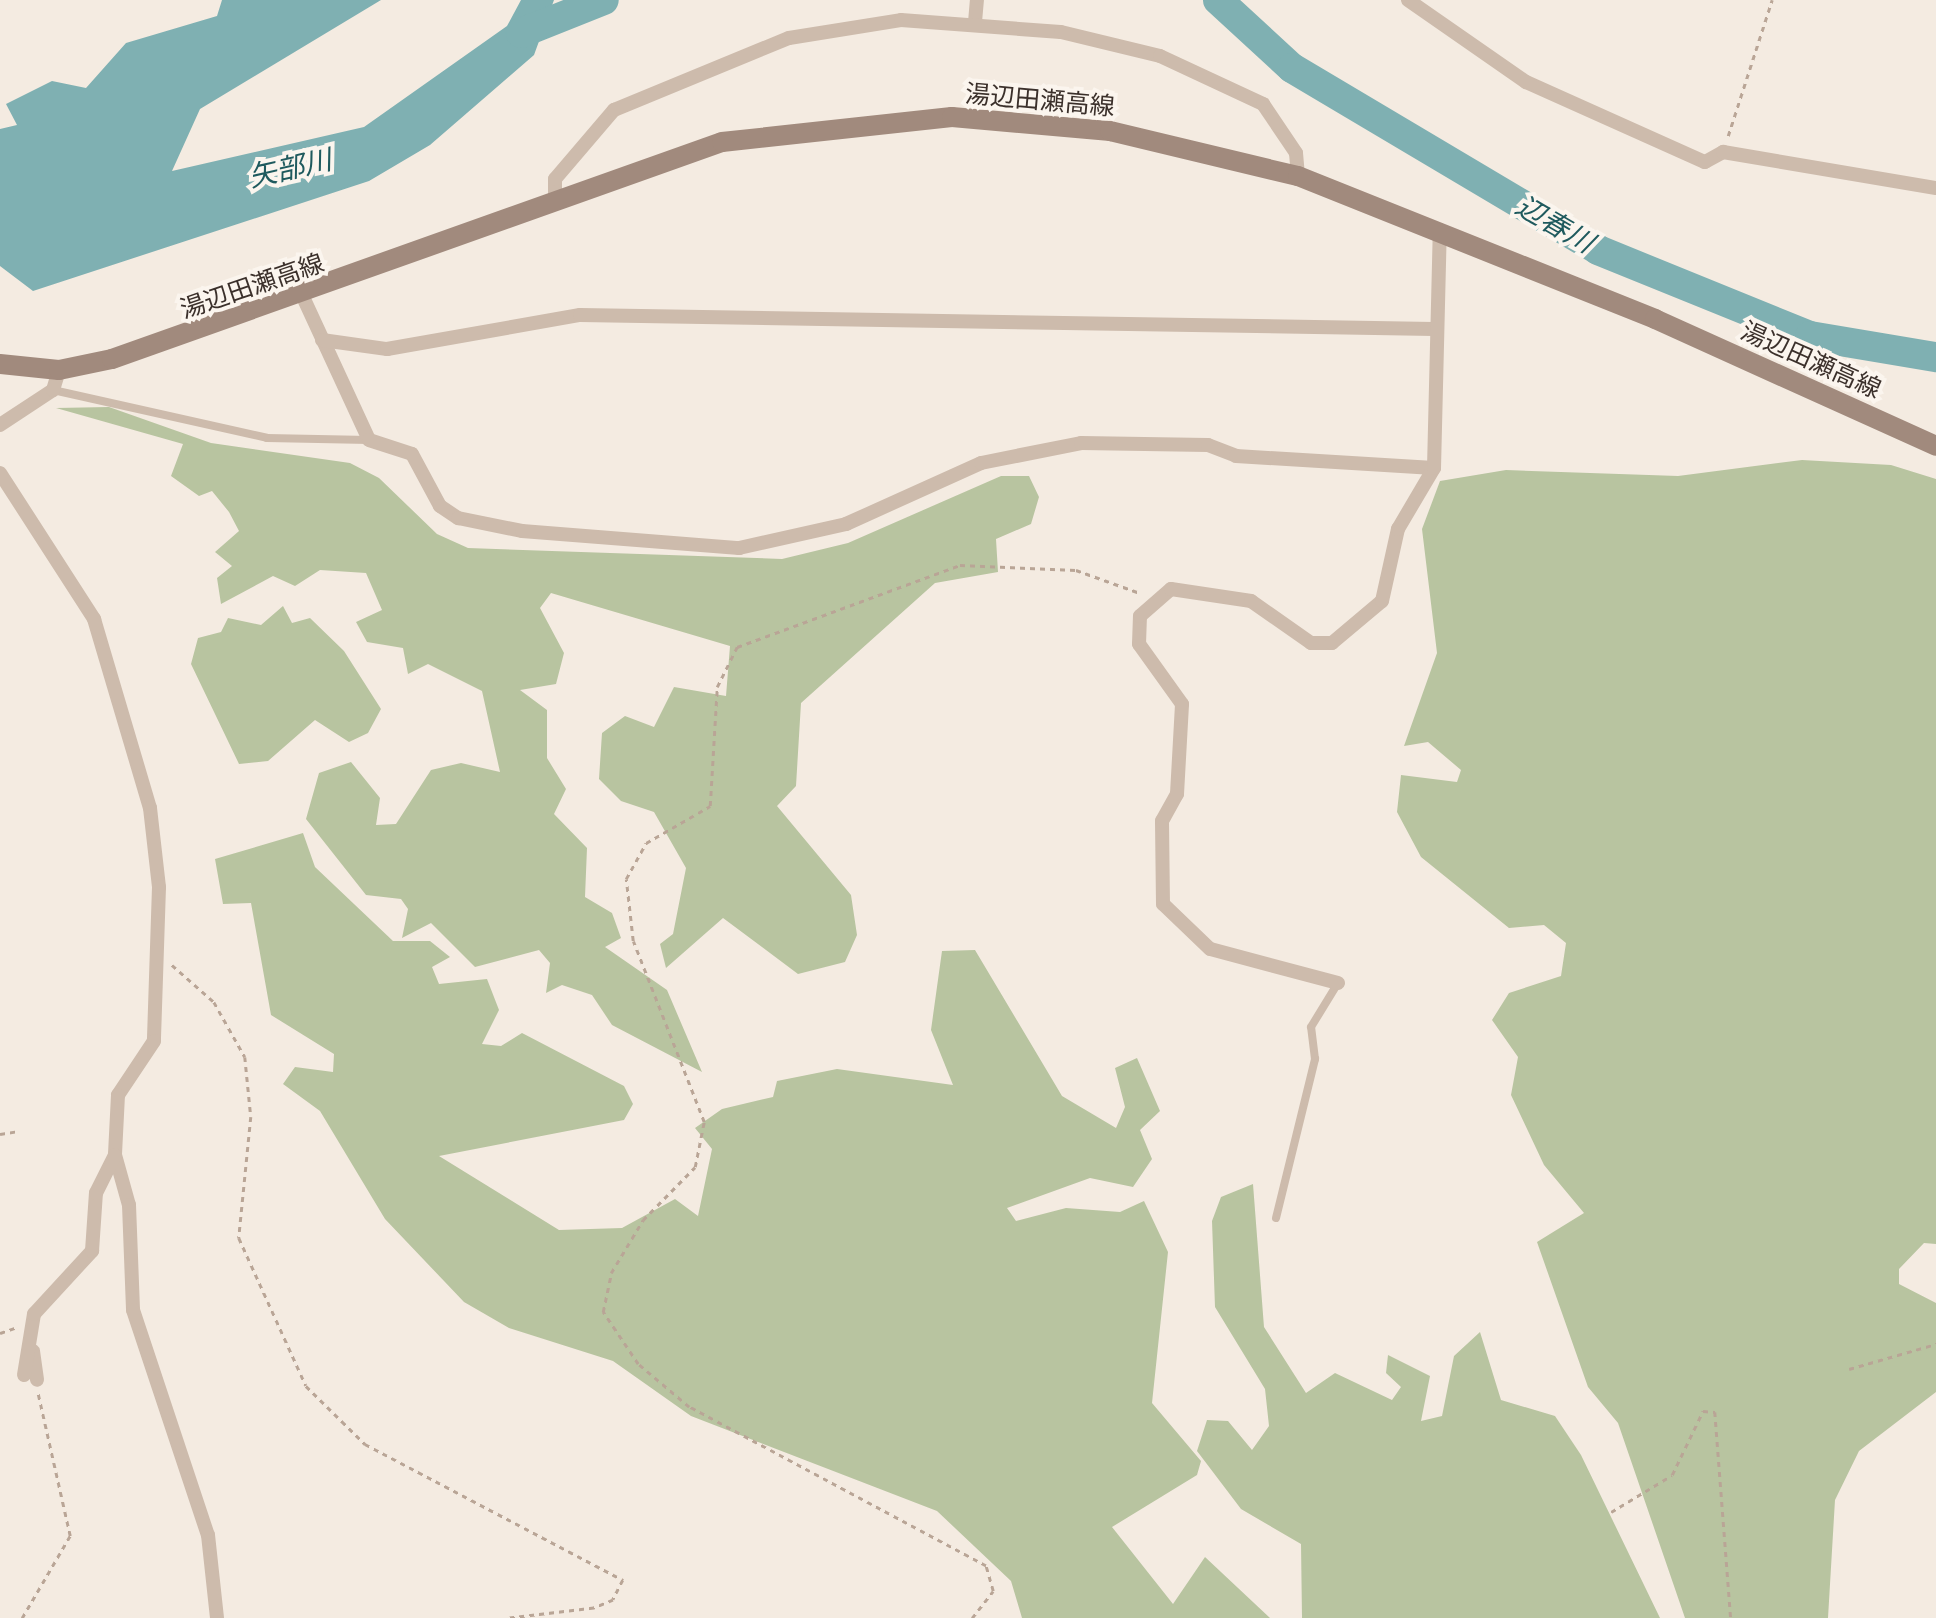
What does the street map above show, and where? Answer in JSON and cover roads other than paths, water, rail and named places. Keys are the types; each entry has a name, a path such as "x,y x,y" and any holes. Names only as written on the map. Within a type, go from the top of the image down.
{"main road":[{"name":"湯辺田瀬高線","path":"0,364 56,380 303,297 722,142 952,117 1110,131 1298,176 1440,230 1936,446"}],"street":[{"path":"1408,0 1526,82 1607,125 1705,162 1723,152 1936,188"},
{"path":"555,202 555,180 614,110 831,26 976,10 1078,36 1220,81 1283,127 1298,176"},
{"path":"1338,984 1210,949 1163,904 1162,822 1177,794 1182,704 1139,644 1140,616 1156,598 1171,589 1251,601 1311,643 1332,644 1382,601 1398,529 1434,468 1434,330 1440,230"},
{"path":"303,297 370,440 412,454 440,506 458,518 739,548 846,524 981,463 1080,442 1434,468"},
{"path":"322,340 387,349 580,315 1434,330"},
{"path":"0,425 56,380"},
{"path":"0,473 94,619 150,808 161,966 154,1041 118,1094 114,1155 130,1205 133,1310 208,1535 217,1618"},
{"path":"30,1377 29,1326 84,1269 96,1193 114,1155"}],"lane":[{"path":"56,380 177,412 238,434 370,440"},
{"path":"1276,1218 1316,1059 1311,1027 1338,984"}],"water":[{"name":"矢部川","path":"222,0 381,0 200,109 172,171 364,127 507,26 521,0 554,0 534,55 430,145 369,181 33,291 0,266 0,129 17,125 6,104 52,81 86,88 126,43 217,16"}],"waterway":[{"name":"辺春川","path":"521,33 604,0"},
{"name":"辺春川","path":"1218,0 1292,68 1598,250 1810,336 1936,357"}]}
